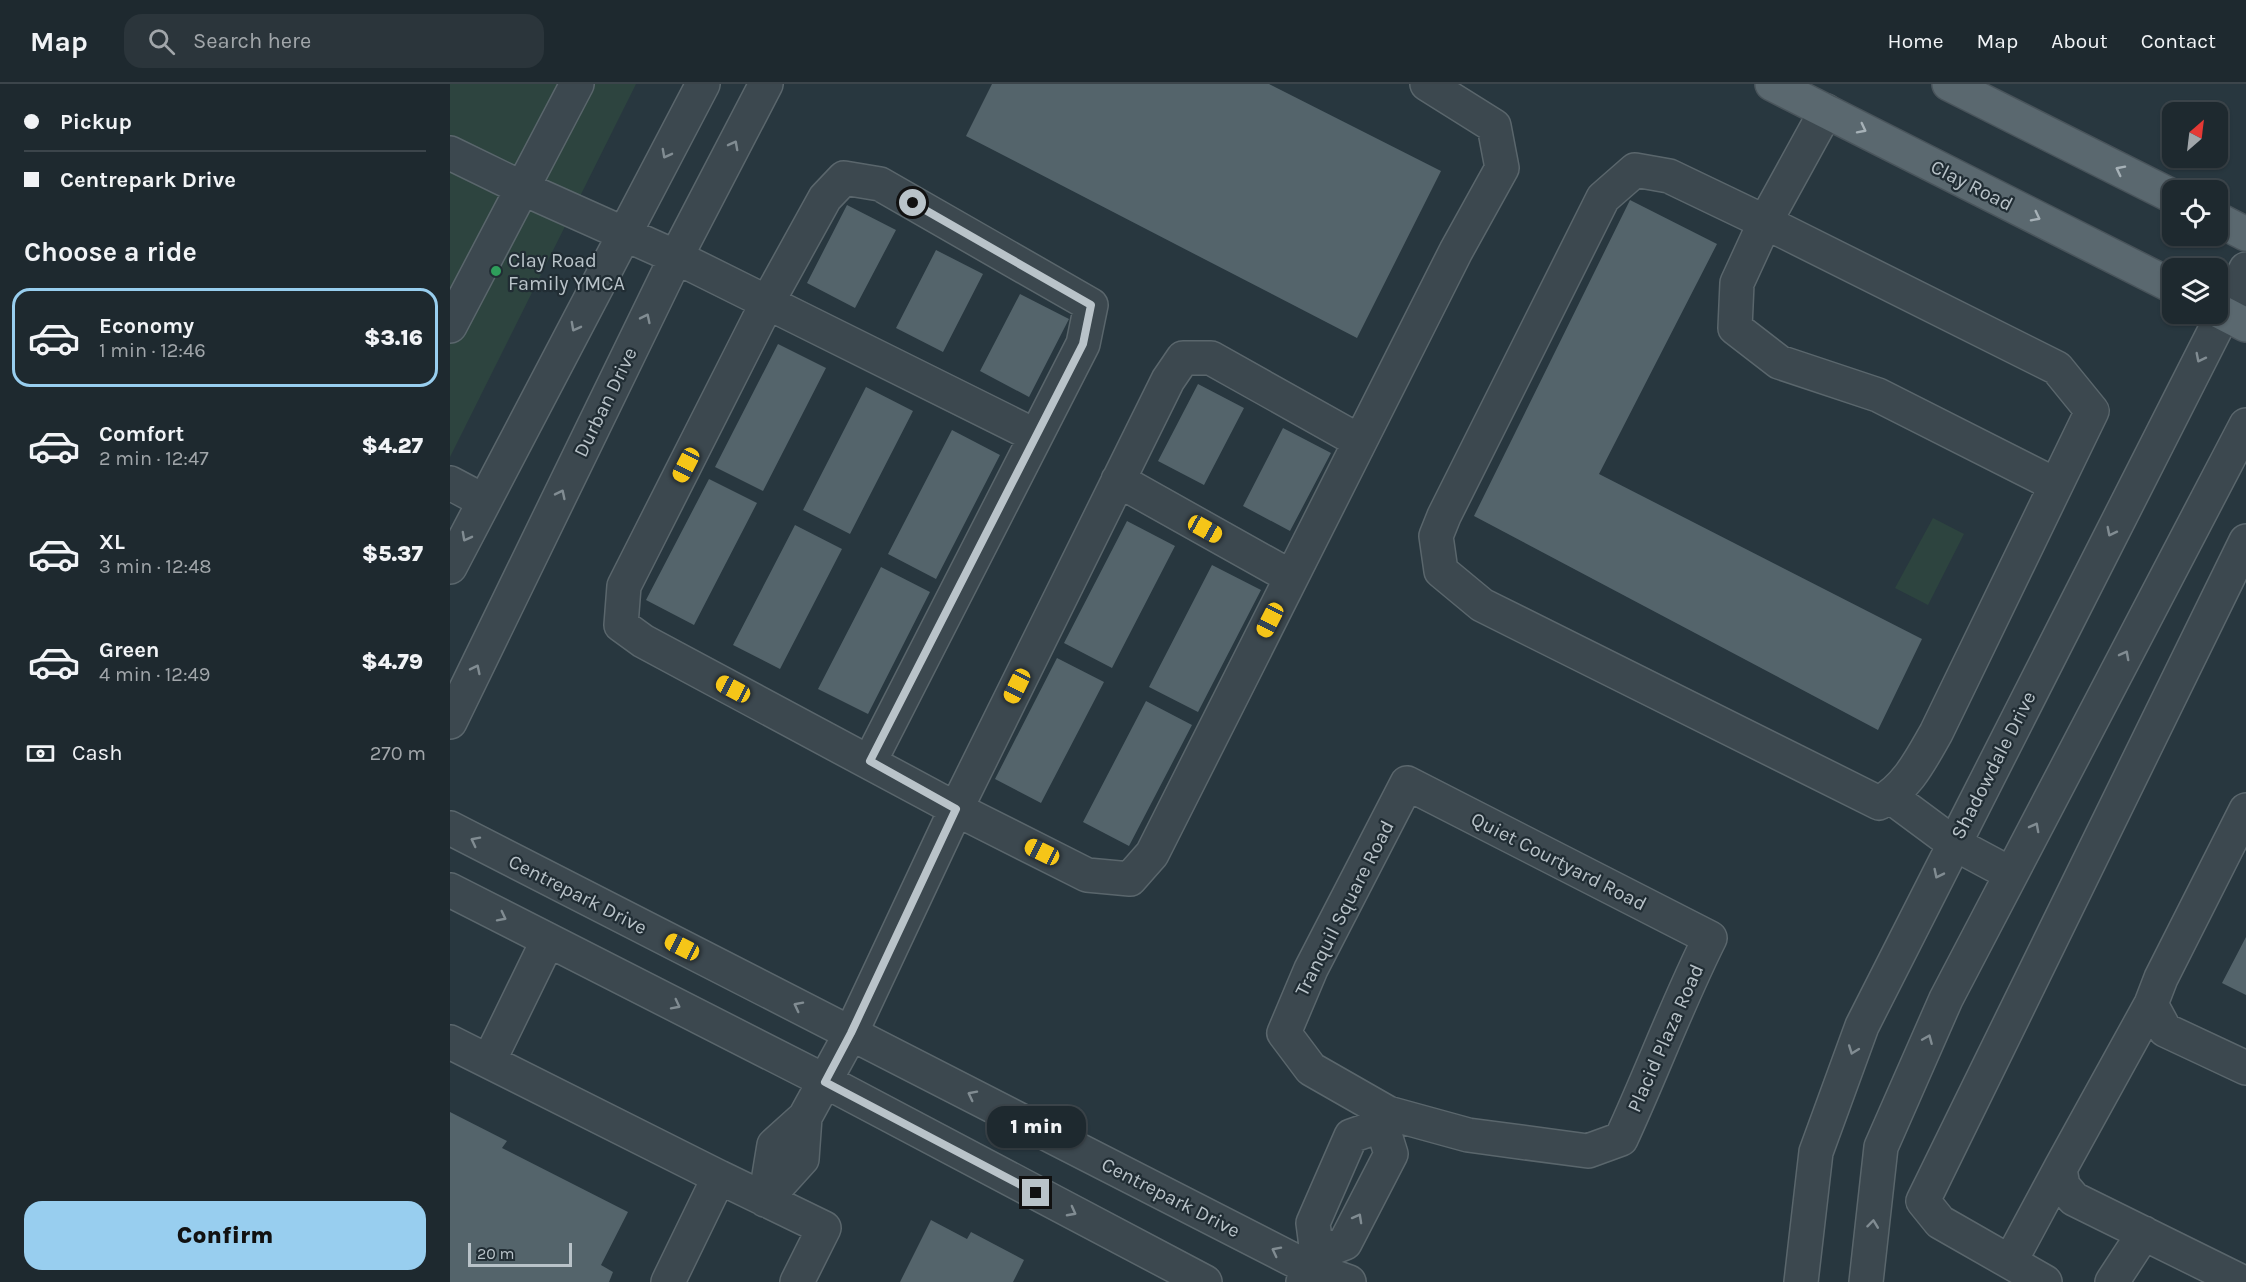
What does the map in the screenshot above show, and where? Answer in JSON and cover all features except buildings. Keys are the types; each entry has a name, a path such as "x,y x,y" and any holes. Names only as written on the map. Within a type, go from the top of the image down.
{"main road":[{"name":"Clay Road","path":"1772,84 2162,281"},
{"path":"1948,84 2162,191"},
{"path":"2228,225 2246,234"}],"street":[{"path":"450,326 577,84"},
{"path":"450,567 703,84"},
{"name":"Durban Drive","path":"450,722 676,257 766,84"},
{"path":"870,761 1083,344 1091,305 879,184 844,178 825,198 767,303 624,586 621,626 643,641 956,809 1087,875 1130,879 1152,854 1359,441 1456,251 1502,168 1494,126 1426,84"},
{"path":"1826,111 1765,222 1737,283 1735,328 1779,362 1878,394 2056,485"},
{"path":"450,153 676,257 1036,436"},
{"path":"1635,170 1669,176 2056,369 2092,411 2056,485 1936,732 1914,772 1892,797 1879,803 1482,605 1441,571 1436,536 1603,198 1635,170"},
{"name":"Shadowdale Drive","path":"2228,316 2246,269"},
{"name":"Shadowdale Drive","path":"1801,1282 1816,1152 1862,1026 1953,843 2224,324"},
{"path":"765,1200 802,1159 805,1118 851,1033 956,809 1168,380 1183,358 1211,358 1359,441"},
{"path":"1866,1282 1881,1148 1946,999 2246,425"},
{"path":"1119,480 1291,577"},
{"path":"450,483 484,501"},
{"path":"2045,1282 1940,1222 1923,1201 2246,542"},
{"name":"Quiet Courtyard Road","path":"1407,783 1710,938"},
{"name":"Tranquil Square Road","path":"1385,1119 1311,1069 1284,1033 1311,969 1407,783"},
{"path":"1892,797 1953,843 2011,874"},
{"path":"2010,1262 2151,1004 2161,978 2246,810"},
{"name":"Centrepark Drive","path":"450,828 1309,1268 1349,1282"},
{"path":"450,890 825,1082 1205,1282"},
{"name":"Placid Plaza Road","path":"1385,1119 1467,1135 1588,1151 1621,1139 1686,987 1710,938"},
{"path":"489,1061 548,940"},
{"path":"2151,1004 2165,1030 2246,1068"},
{"path":"450,1042 824,1228 796,1282"},
{"path":"1385,1119 1391,1154 1373,1191 1345,1243 1309,1268 1313,1223 1351,1136 1385,1119"},
{"path":"2060,1169 2063,1186 2074,1199 2144,1233 2242,1272"},
{"path":"668,1282 719,1177"},
{"path":"2112,1282 2144,1233"}],"green space":[{"name":"Clay Road Family YMCA","path":"450,84 636,84 450,457"},
{"path":"1933,518 1964,534 1928,605 1895,588"}],"place":[{"name":"Clay Road Family YMCA","path":"496,271"}],"route":[{"path":"913,203 1091,305 1083,344 870,761 956,809 851,1033 825,1082 1036,1193"}]}
